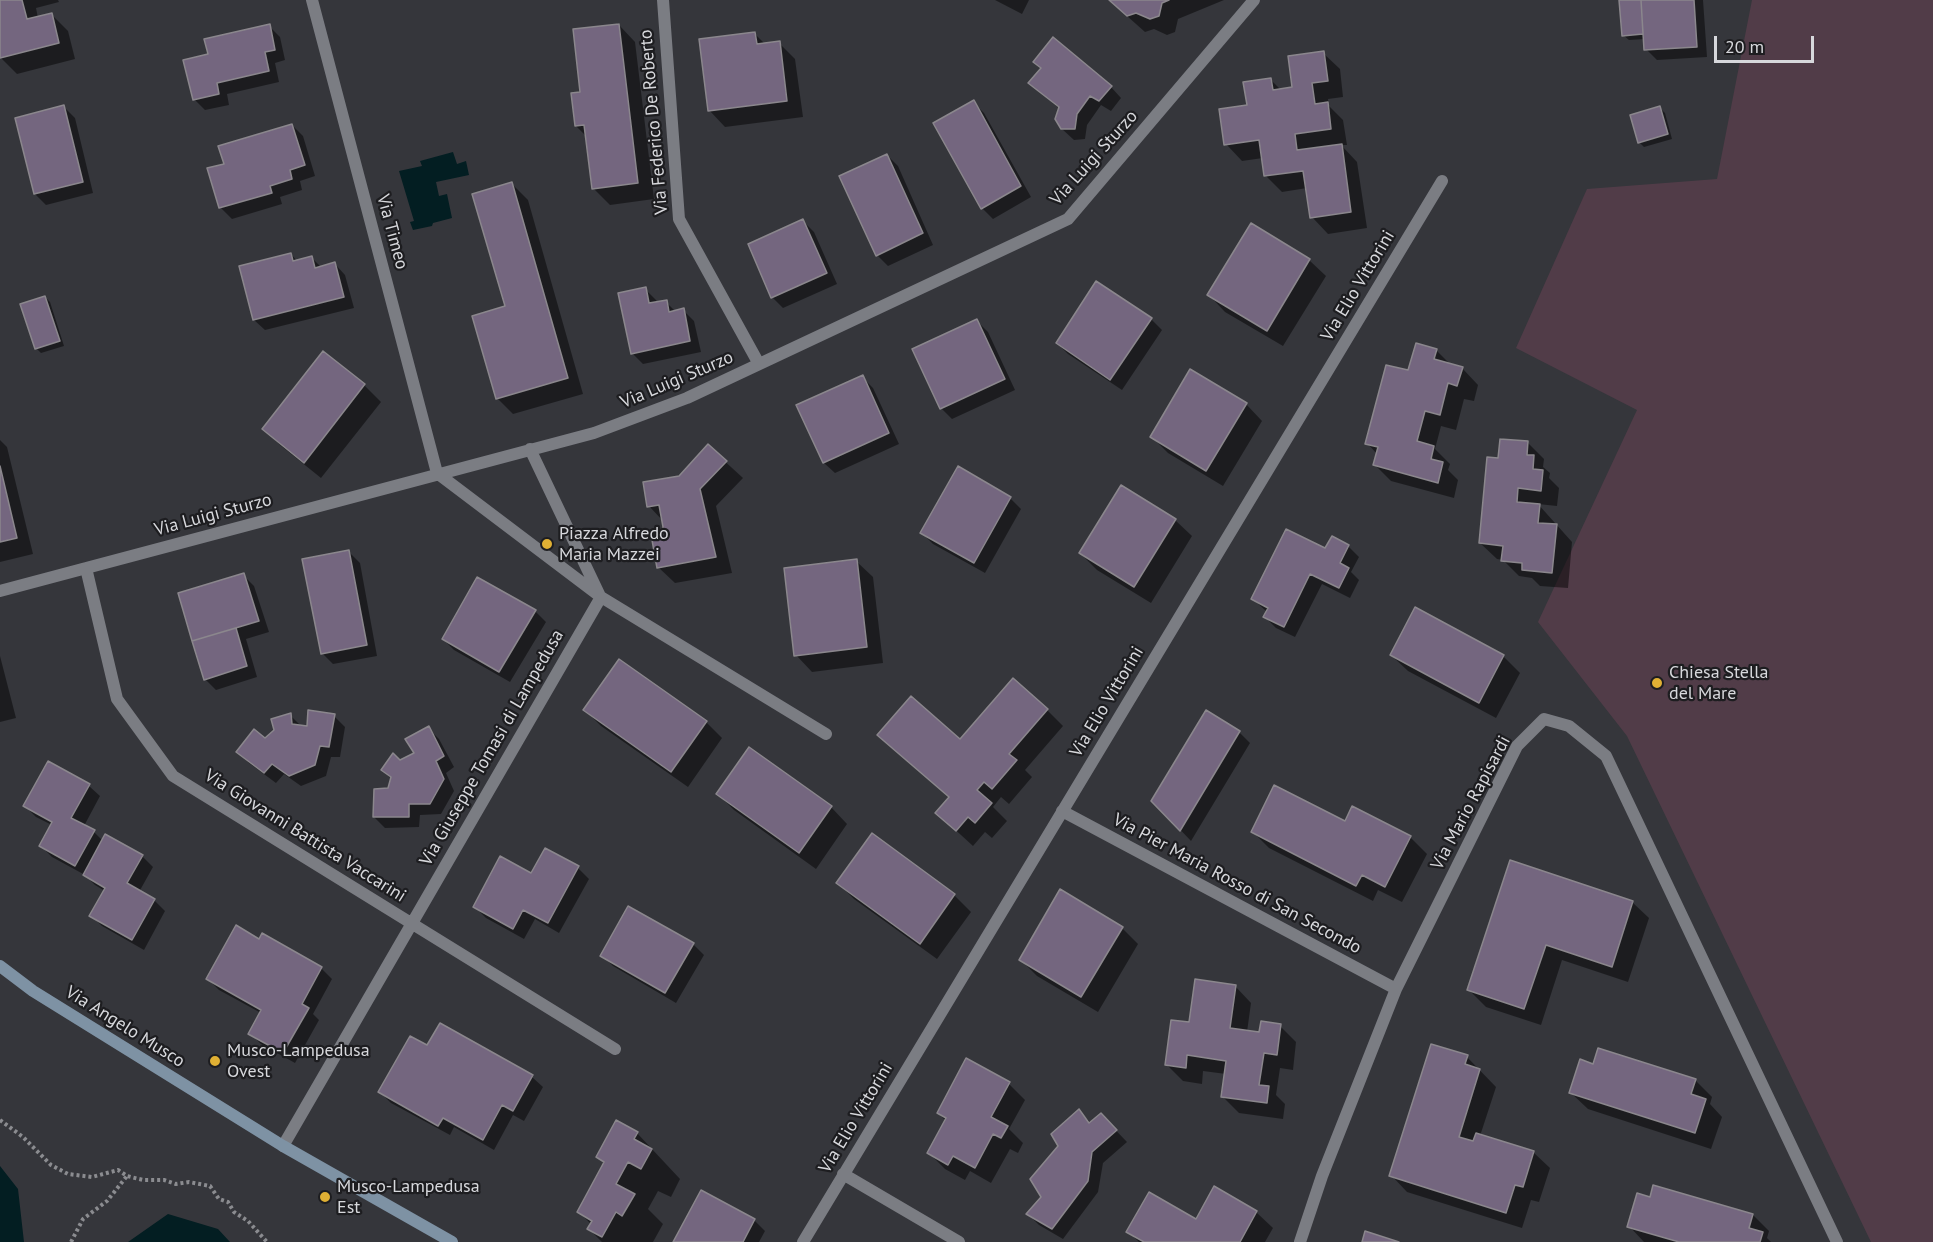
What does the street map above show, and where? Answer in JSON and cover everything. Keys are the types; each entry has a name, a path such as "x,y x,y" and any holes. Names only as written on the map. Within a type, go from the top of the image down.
{"main road":[{"name":"Via Angelo Musco","path":"0,966 33,991 283,1146 452,1242"}],"street":[{"name":"Via Timeo","path":"312,0 437,473"},
{"name":"Via Federico De Roberto","path":"663,0 679,219 759,364"},
{"name":"Via Luigi Sturzo","path":"0,591 594,433 687,398 1068,219 1254,0"},
{"name":"Via Elio Vittorini","path":"803,1242 1442,181"},
{"path":"531,449 601,597"},
{"path":"437,473 601,597 826,734"},
{"name":"Via Giovanni Battista Vaccarini","path":"86,568 117,699 173,776 615,1048"},
{"name":"Via Giuseppe Tomasi di Lampedusa","path":"283,1146 601,597"},
{"name":"Via Mario Rapisardi","path":"1300,1242 1323,1176 1396,989 1517,746 1544,719 1569,726 1606,756 1837,1242"},
{"name":"Via Pier Maria Rosso di San Secondo","path":"1062,811 1396,989"},
{"path":"843,1174 959,1242"}],"path":[{"path":"0,1120 23,1137 51,1165 68,1174 92,1177 118,1170 127,1176 143,1180 164,1180 176,1184 189,1182 210,1186 219,1199 228,1202 234,1212 248,1221 267,1242"},
{"path":"71,1242 83,1219 107,1202 127,1176"}],"shaded area":[{"path":"1752,0 1933,0 1933,1242 1871,1242 1627,736 1538,622 1637,410 1516,348 1587,189 1717,179"}],"water":[{"path":"453,152 457,164 466,161 469,175 436,182 439,196 447,194 452,218 413,230 410,222 414,221 399,171 422,166 420,161"},
{"path":"0,1166 18,1189 24,1242 0,1242"},
{"path":"168,1214 218,1229 230,1242 128,1242"}],"building":[{"path":"0,0 22,0 27,19 52,13 59,43 0,58"},
{"path":"1109,0 1169,0 1162,3 1159,16 1150,19 1136,13 1127,16"},
{"path":"1619,0 1641,0 1643,34 1622,36"},
{"path":"1641,0 1694,0 1697,47 1644,50"},
{"path":"270,24 275,50 265,52 269,71 217,83 219,94 193,100 183,60 208,54 204,39"},
{"path":"619,24 638,183 592,189 584,125 575,126 571,93 580,92 573,29"},
{"path":"755,32 757,44 780,41 787,101 708,111 699,39"},
{"path":"1053,37 1112,86 1099,101 1090,96 1077,114 1075,129 1061,129 1055,119 1059,107 1028,83 1041,68 1033,62"},
{"path":"1324,51 1328,81 1312,83 1315,104 1328,102 1331,129 1295,134 1297,150 1342,144 1351,212 1310,218 1303,171 1264,176 1259,140 1224,145 1219,109 1247,105 1243,82 1271,78 1273,90 1292,87 1288,56"},
{"path":"974,100 1021,186 981,209 933,123"},
{"path":"64,105 83,182 34,194 15,118"},
{"path":"1660,106 1668,134 1638,143 1630,115"},
{"path":"292,124 305,165 290,170 292,179 270,186 272,193 219,208 207,168 224,164 218,146"},
{"path":"887,154 923,233 876,256 839,176"},
{"path":"512,182 568,378 496,399 472,316 505,306 472,194"},
{"path":"803,219 827,273 771,298 748,244"},
{"path":"1251,223 1310,259 1267,331 1207,295"},
{"path":"291,253 293,261 312,256 315,268 335,262 344,297 253,320 239,266"},
{"path":"1096,281 1152,318 1110,380 1056,343"},
{"path":"646,287 649,303 667,300 669,312 684,308 690,341 631,354 618,293"},
{"path":"45,296 60,341 35,349 20,304"},
{"path":"977,319 1005,379 940,409 912,349"},
{"path":"1416,343 1437,349 1434,359 1463,367 1457,386 1448,383 1440,415 1425,411 1417,441 1434,446 1431,459 1443,462 1438,483 1373,465 1378,447 1365,444 1386,365 1408,370"},
{"path":"323,351 365,384 304,463 262,429"},
{"path":"1190,369 1247,403 1206,471 1150,437"},
{"path":"863,375 889,433 823,463 796,405"},
{"path":"1500,439 1528,441 1527,455 1534,455 1533,469 1543,470 1541,491 1518,488 1517,502 1540,504 1538,523 1557,524 1552,573 1522,570 1522,563 1501,561 1503,546 1479,543 1487,457 1498,458"},
{"path":"708,444 727,461 700,489 716,557 657,568 652,540 665,538 659,505 647,507 643,482 679,476"},
{"path":"0,466 17,538 0,542"},
{"path":"958,466 1011,497 974,563 920,533"},
{"path":"1121,485 1176,519 1134,587 1079,553"},
{"path":"1286,529 1325,548 1332,536 1349,545 1340,563 1349,568 1339,588 1310,574 1284,627 1263,617 1268,608 1251,599"},
{"path":"349,550 367,645 321,654 302,559"},
{"path":"857,559 867,647 794,656 784,568"},
{"path":"244,573 259,621 192,641 178,593"},
{"path":"477,577 536,610 499,672 442,639"},
{"path":"1415,607 1504,655 1479,703 1390,655"},
{"path":"236,628 247,666 204,680 192,641"},
{"path":"619,659 707,721 671,772 583,710"},
{"path":"1013,678 1048,709 1009,754 1017,760 992,789 984,782 977,790 992,803 975,823 968,817 956,831 935,813 949,797 877,735 911,696 960,739"},
{"path":"308,710 335,714 329,747 320,746 315,765 289,776 272,764 264,773 236,752 254,729 265,738 274,730 271,719 291,713 292,724 307,726"},
{"path":"1206,710 1240,731 1180,831 1151,801"},
{"path":"429,726 444,756 436,761 444,779 430,804 409,804 409,817 373,817 374,789 388,788 391,777 381,770 393,753 400,760 414,753 405,739"},
{"path":"749,747 832,806 799,853 716,794"},
{"path":"48,761 90,784 71,818 95,830 75,866 39,846 52,822 23,806"},
{"path":"1274,785 1345,821 1352,806 1411,836 1385,887 1362,875 1356,886 1251,832"},
{"path":"872,833 955,894 920,944 836,883"},
{"path":"105,834 143,855 127,883 155,899 132,940 89,916 105,888 83,875"},
{"path":"545,848 579,866 548,923 523,910 513,929 473,907 500,856 531,873"},
{"path":"1510,860 1633,901 1612,967 1546,945 1524,1009 1467,990"},
{"path":"1060,889 1123,927 1081,997 1019,960"},
{"path":"628,906 694,943 665,993 600,956"},
{"path":"236,925 259,939 262,933 322,967 302,1004 309,1008 283,1053 248,1034 261,1010 206,979"},
{"path":"1195,979 1236,985 1230,1028 1259,1032 1261,1021 1281,1024 1277,1055 1264,1053 1259,1085 1269,1086 1267,1103 1221,1097 1226,1061 1187,1055 1186,1068 1165,1065 1171,1020 1189,1022"},
{"path":"440,1023 533,1075 513,1111 502,1105 483,1140 443,1118 438,1126 378,1092 410,1036 427,1045"},
{"path":"1431,1044 1468,1055 1465,1064 1480,1069 1459,1137 1473,1141 1476,1133 1534,1151 1523,1187 1515,1185 1506,1213 1389,1176"},
{"path":"1598,1048 1696,1079 1691,1094 1706,1099 1695,1133 1569,1093 1580,1059 1593,1064"},
{"path":"966,1058 1010,1082 991,1117 1008,1126 1001,1138 993,1134 975,1168 953,1156 948,1165 927,1153 946,1118 937,1113"},
{"path":"1079,1109 1089,1123 1101,1113 1117,1130 1092,1152 1088,1181 1052,1229 1026,1214 1041,1197 1030,1179 1058,1146 1051,1134"},
{"path":"616,1120 638,1132 634,1139 652,1149 641,1169 628,1162 616,1184 635,1194 622,1216 616,1212 602,1237 587,1229 592,1221 577,1212 604,1162 596,1157"},
{"path":"1653,1185 1753,1214 1749,1228 1763,1232 1760,1242 1679,1242 1627,1227 1637,1193 1650,1197"},
{"path":"1214,1186 1257,1211 1240,1242 1144,1242 1126,1232 1149,1192 1196,1219"},
{"path":"701,1190 755,1219 743,1242 673,1242"},
{"path":"1365,1231 1399,1242 1362,1242"}],"place":[{"name":"Piazza Alfredo Maria Mazzei","path":"547,544"},
{"name":"Chiesa Stella del Mare","path":"1657,683"},
{"name":"Musco-Lampedusa Ovest","path":"215,1061"},
{"name":"Musco-Lampedusa Est","path":"325,1197"}]}
